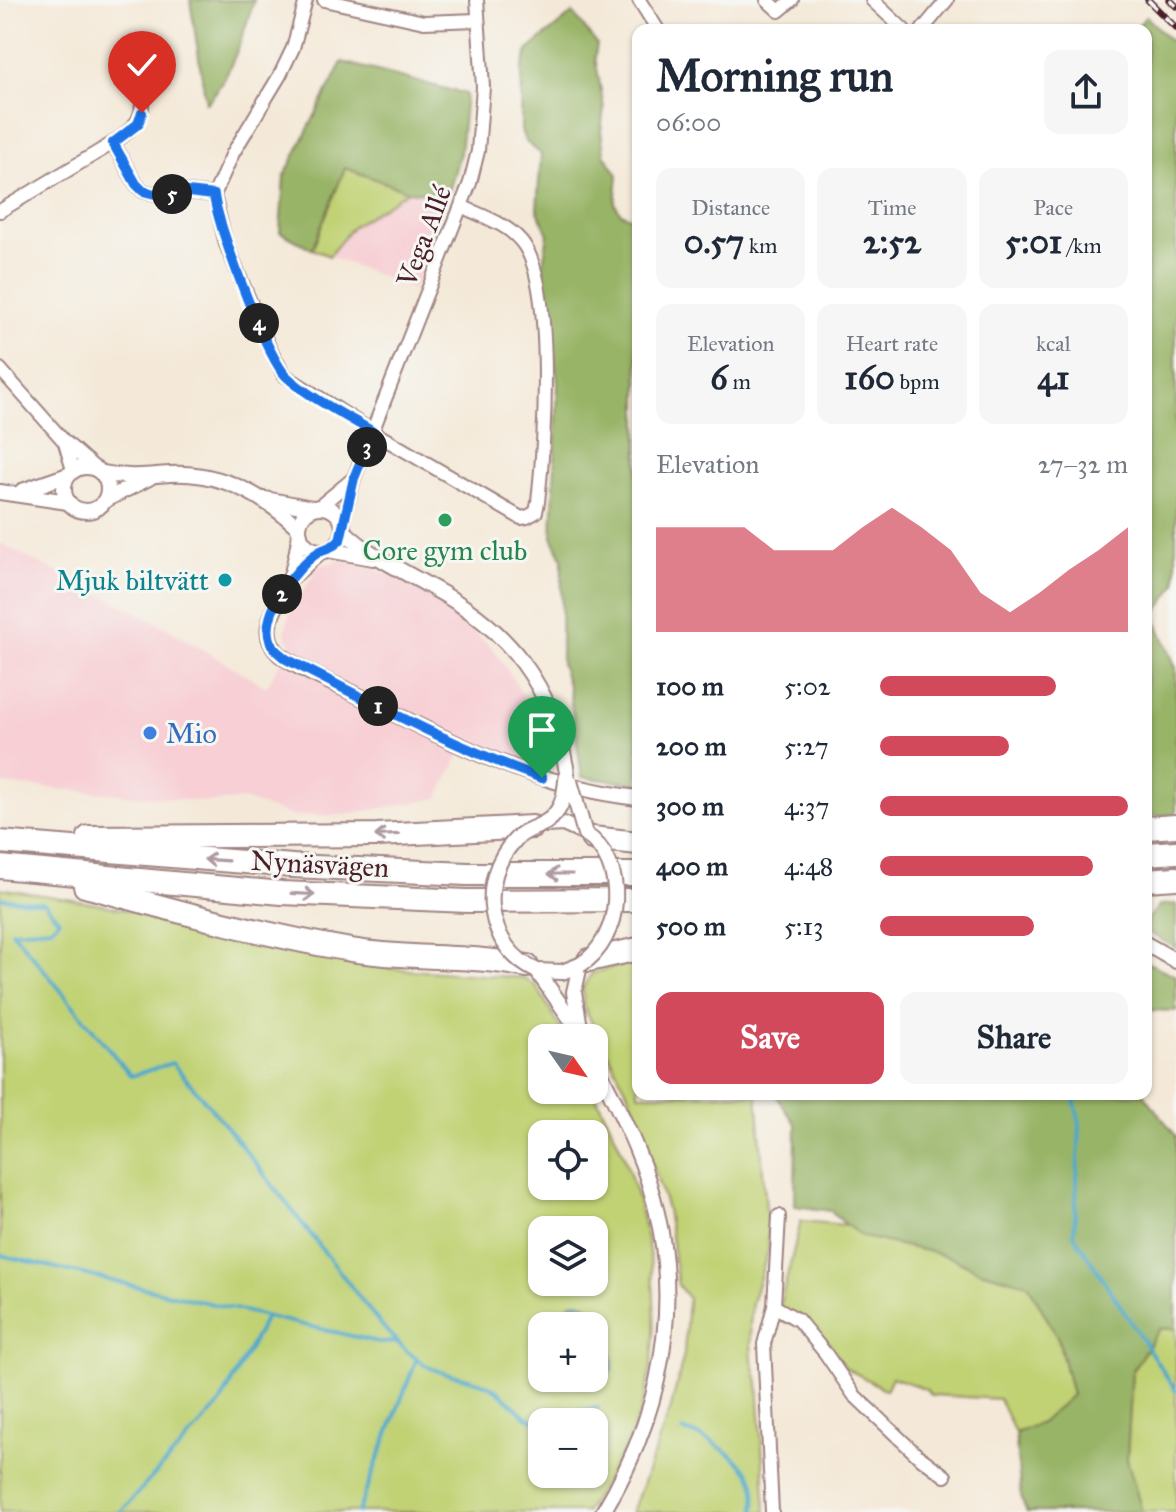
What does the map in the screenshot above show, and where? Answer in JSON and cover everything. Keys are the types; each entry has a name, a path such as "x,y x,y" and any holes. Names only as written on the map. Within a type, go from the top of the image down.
{"highway":[{"path":"0,840 377,835 539,826"},
{"path":"1152,828 1176,826"},
{"path":"588,836 632,843"},
{"name":"Nynäsvägen","path":"0,840 309,867 467,874 632,874"},
{"path":"1152,854 1176,852"},
{"name":"Nynäsvägen","path":"0,867 297,894 467,901 632,900"},
{"path":"30,871 224,924 352,951 508,962 532,969"},
{"path":"1152,880 1176,878"},
{"path":"584,962 632,950"}],"street":[{"path":"306,0 293,48 233,153 214,195 226,244 284,375 373,432 521,518 536,512 545,373 542,320 534,270 523,243 513,232 463,207"},
{"path":"324,0 424,22 477,20"},
{"name":"Vega Allé","path":"343,527 354,478 463,207 478,151 483,87 477,0"},
{"path":"639,0 654,24"},
{"path":"767,0 779,11 792,0"},
{"path":"872,0 898,24"},
{"path":"927,24 947,0"},
{"path":"0,211 113,143 138,124 143,102 138,88"},
{"path":"113,143 143,191 159,195 188,192 214,195"},
{"path":"0,369 63,440 99,471 108,485 105,500"},
{"path":"63,440 71,473 64,490 73,507 88,511 96,509 105,500 150,478 171,474 216,477 264,499 334,510 343,527 378,559 473,611 507,642 522,660 549,705 588,836 607,860 615,895 612,921 606,936 575,978 574,992 580,1024"},
{"path":"18,493 89,466 99,471 150,478"},
{"name":"Vega Allé","path":"316,507 354,478"},
{"path":"0,492 68,502"},
{"path":"264,499 300,532 310,547 378,559"},
{"path":"316,507 301,519 290,579 270,615 270,643 286,659 492,760 542,778 632,797"},
{"path":"290,579 340,540 343,527"},
{"path":"567,773 561,806 539,826 515,838 491,886 492,909 498,932 510,952 532,969 574,1024"},
{"path":"539,826 563,824 588,836"},
{"path":"1152,947 1176,961"},
{"path":"532,969 562,972 584,962"},
{"path":"603,1512 631,1462 652,1406 665,1347 666,1321 665,1266 654,1203 637,1150 608,1088"},
{"path":"772,1512 764,1344 774,1306 779,1216"},
{"path":"774,1306 798,1320 854,1395 917,1455 945,1476"}],"shaded area":[{"path":"408,191 448,195 413,289 329,256 353,226"},
{"path":"0,543 165,627 266,687 291,644 285,633 289,615 318,567 342,559 389,574 445,606 495,651 536,715 538,766 468,738 438,798 344,815 292,816 245,800 210,802 0,784"}],"green space":[{"path":"190,0 254,0 229,69 206,103"},
{"path":"573,13 597,44 595,57 604,108 601,131 604,154 618,175 615,204 621,213 632,218 632,783 582,777 569,688 561,663 562,558 552,537 558,383 543,264 548,234 537,209 541,154 525,141 521,130 522,69 528,50"},
{"path":"1146,16 1176,47 1176,584 1154,616 1176,668 1176,814 1152,816 1152,24 1140,24"},
{"path":"342,62 466,94 460,153 448,195 408,191 345,168 312,249 280,232 284,177"},
{"path":"345,168 408,191 353,226 329,256 312,249"},
{"path":"0,888 103,905 395,969 524,978 537,987 558,1024 528,1024 528,1104 600,1104 608,1120 528,1120 528,1200 608,1200 608,1121 637,1196 651,1267 654,1340 649,1375 641,1410 608,1475 608,1408 528,1408 528,1488 600,1488 586,1512 0,1512"},
{"path":"1176,904 1176,948 1152,934 1152,914 1160,905"},
{"path":"632,963 632,1100 757,1100 769,1248 752,1303 750,1326 752,1360 758,1382 766,1512 632,1512 671,1408 684,1354 688,1298 678,1285 667,1209 632,1101 608,1054 608,1024 593,1024 583,1005 583,987 592,973"},
{"path":"1152,965 1176,976 1176,1011 1152,1010"},
{"path":"779,1100 1149,1100 1176,1136 1176,1328 1159,1329 1132,1371 1127,1459 1142,1512 1026,1512 1021,1496 1015,1433 1041,1423 1072,1395 1058,1338 1028,1284 980,1271 953,1258 863,1237 831,1211 795,1206 796,1125"},
{"path":"801,1221 846,1225 864,1237 953,1258 980,1271 1028,1284 1058,1338 1072,1395 1041,1423 1015,1433 999,1399 931,1395 926,1389 892,1377 886,1390 846,1368 825,1339 794,1323 776,1320"},
{"path":"1176,1328 1176,1512 1142,1512 1127,1459 1132,1371 1159,1329"}],"water":[{"path":"577,1301 594,1312 566,1312 570,1304"},
{"path":"608,1339 611,1350 613,1369 608,1374"}],"waterway":[{"path":"0,898 44,903 59,920 51,928 12,931 131,1076 172,1063 402,1347 434,1370 491,1387 528,1418"},
{"path":"1074,1100 1080,1124 1074,1235 1176,1391"},
{"path":"0,1255 382,1343 398,1342"},
{"path":"120,1512 220,1404 266,1317"},
{"path":"358,1512 417,1358"},
{"path":"683,1431 712,1443 741,1464 754,1484 755,1512"}],"railway":[{"path":"1148,0 1176,28"},
{"path":"1170,0 1176,6"}],"place":[{"name":"Core gym club","path":"445,520"},
{"name":"Mjuk biltvätt","path":"225,580"},
{"name":"Mio","path":"150,733"}],"route":[{"path":"142,113 138,124 113,143 136,184 151,195 188,192 214,195 226,244 284,375 373,432 354,478 340,540 335,546 321,551 290,579 270,615 270,643 286,659 434,734 542,778"}]}
